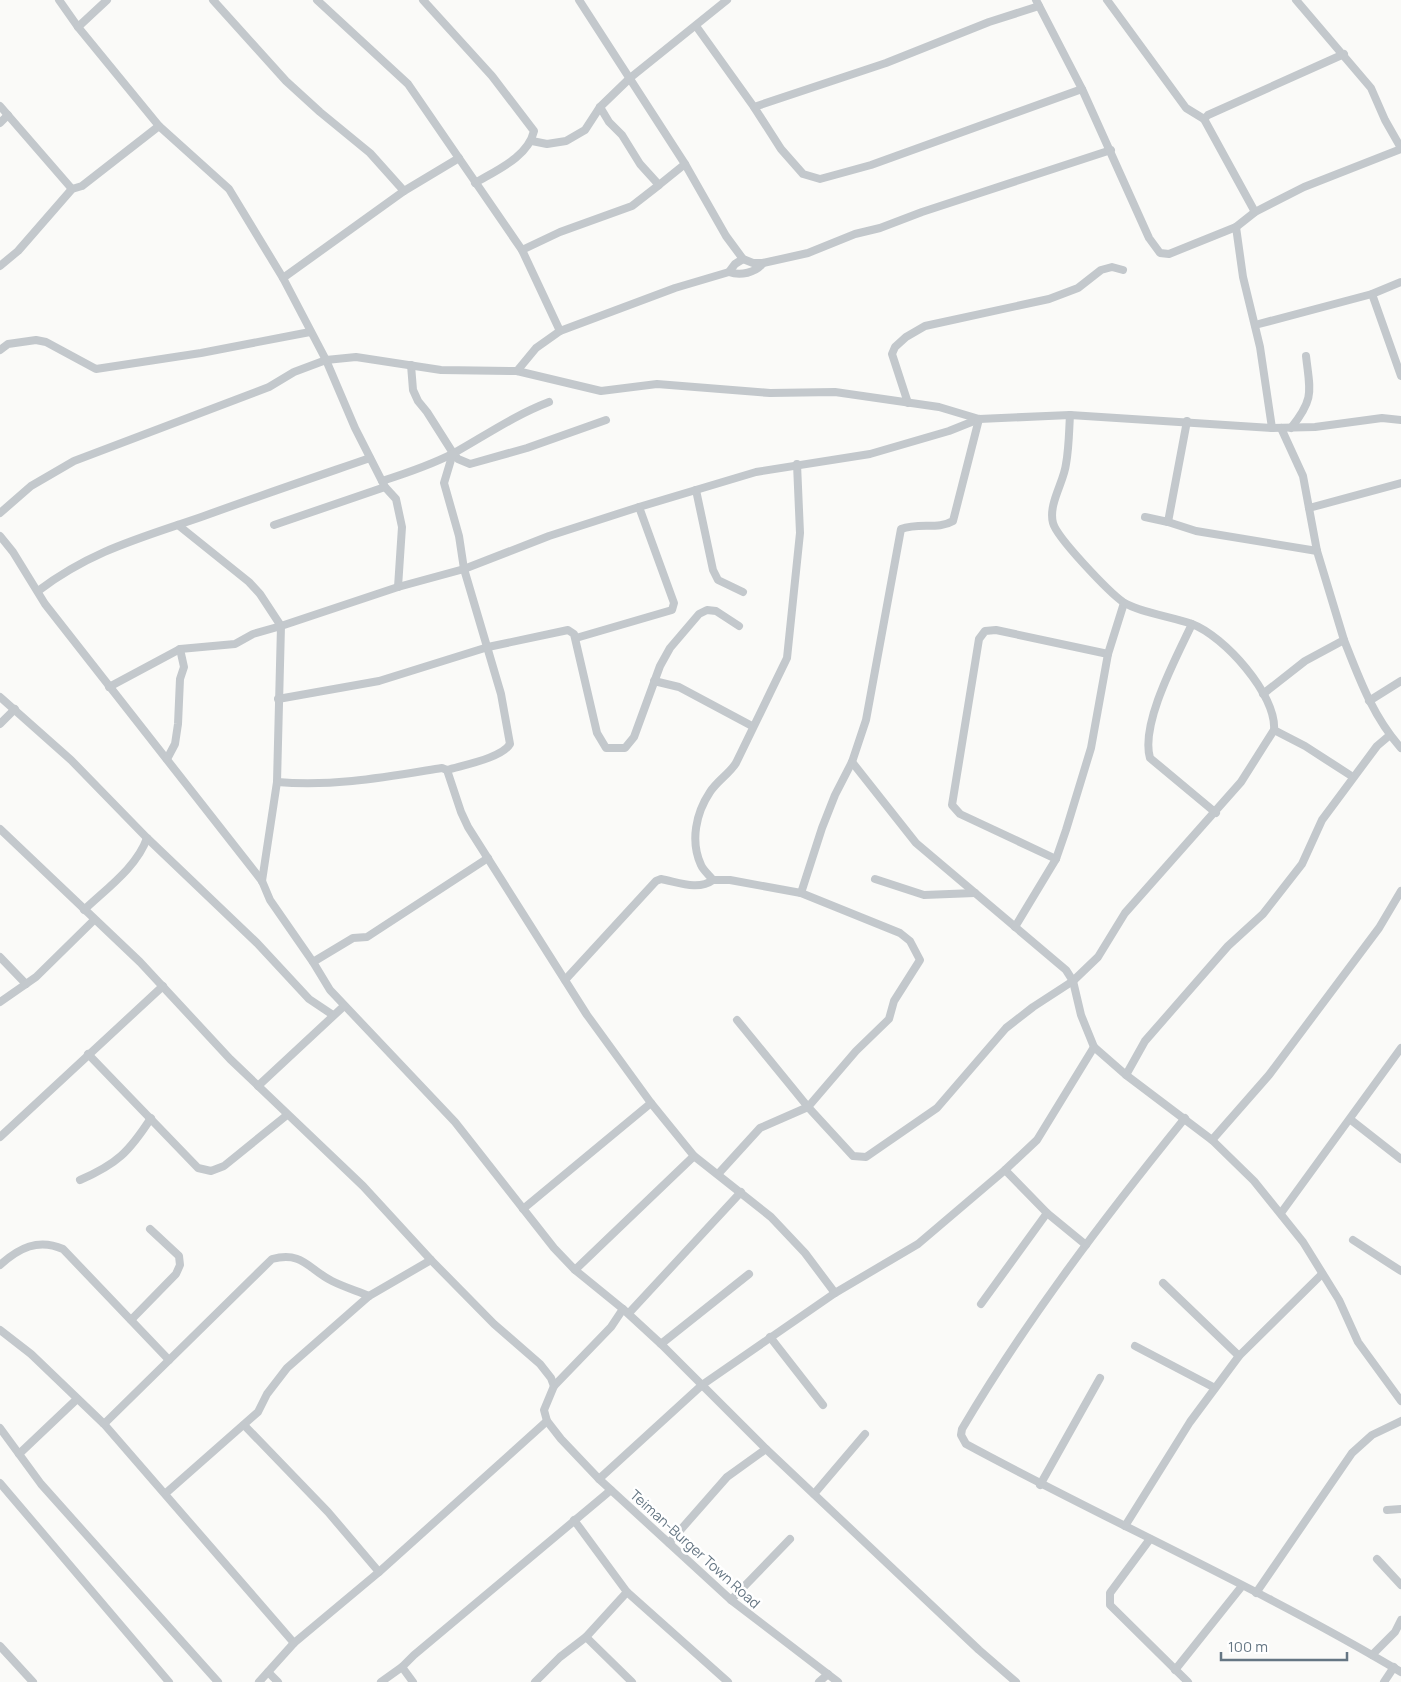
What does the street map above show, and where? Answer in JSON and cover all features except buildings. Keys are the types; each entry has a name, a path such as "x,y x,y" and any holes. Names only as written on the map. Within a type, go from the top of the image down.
{"street":[{"path":"59,0 78,27 159,126 229,189 283,278 326,360 370,458 384,484 396,499 402,528 398,587"},
{"path":"78,27 108,0"},
{"path":"213,0 286,81 370,153 404,191"},
{"path":"317,0 408,84 522,250 560,331"},
{"path":"423,0 492,76 534,131 532,141 524,150 508,164 475,183"},
{"path":"532,141 547,144 566,141 585,130 594,120 600,108 630,78 727,0"},
{"path":"1107,0 1186,108 1204,119 1255,212"},
{"path":"754,107 886,63 1037,3 1082,89 1149,238 1160,252 1169,254 1236,227 1255,212 1304,187 1401,149 1385,120 1371,88 1344,54 1296,0"},
{"path":"583,1 685,164 726,236 743,259"},
{"path":"696,26 754,107 780,149 803,174 820,179 871,165 1082,89"},
{"path":"1204,119 1208,115 1344,54"},
{"path":"0,106 72,189"},
{"path":"600,108 609,122 622,135 640,164 659,185"},
{"path":"0,123 8,115"},
{"path":"0,266 18,251 72,189 82,186 159,126"},
{"path":"729,272 734,264 743,259 763,263 808,253 855,234 880,228 922,212 1110,150"},
{"path":"283,278 404,191 459,158"},
{"path":"522,250 560,232 632,206 685,164"},
{"path":"1236,227 1243,277 1255,325 1272,428"},
{"path":"517,371 536,348 560,331 675,288 729,272 736,275 746,273 760,268 763,263"},
{"path":"908,403 892,354 894,347 906,337 925,326 1049,299 1078,288 1101,270 1112,267 1123,270"},
{"path":"1255,325 1372,294 1401,282"},
{"path":"1372,294 1401,376"},
{"path":"0,350 8,344 36,340 46,342 96,369 209,352 310,332"},
{"path":"1291,428 1305,410 1310,398 1306,356"},
{"path":"0,514 31,486 74,462 269,387 294,372 326,360 356,357 442,370 517,371 601,391 657,384 770,392 835,392 939,407 979,419"},
{"path":"411,365 415,395 458,460 470,464 606,420"},
{"path":"274,525 420,469 453,453 512,418 549,402"},
{"path":"110,687 180,649 235,644 254,634 398,587 464,569 550,536 639,506 756,472 870,454 979,419 1070,415 1188,421 1272,428 1291,428 1382,418 1401,420"},
{"path":"738,1020 808,1107 853,1156 866,1157 936,1108 1006,1028 1033,1007 1073,981 1098,958 1136,900 1241,782 1274,730 1275,721 1272,710 1264,694 1240,661 1208,633 1192,624 1124,603 1059,535 1053,523 1053,510 1066,465 1070,415"},
{"path":"801,893 835,795 852,762 866,720 901,529 911,525 945,526 953,521 979,419"},
{"path":"1168,522 1188,421"},
{"path":"1281,428 1303,476 1317,551 1344,640 1369,701 1390,735 1401,748"},
{"path":"277,782 313,785 368,780 442,768 447,770 498,754 507,749 510,744 501,694 464,569 459,536 444,483 453,453"},
{"path":"38,591 65,571 92,556 139,537 370,458"},
{"path":"713,880 701,866 694,840 696,825 711,790 728,774 736,763 752,726 787,658 800,533 798,464"},
{"path":"1309,508 1401,483"},
{"path":"696,490 713,570 718,580 743,592"},
{"path":"576,638 672,610 674,603 639,506"},
{"path":"1145,517 1196,531 1317,551"},
{"path":"178,525 249,582 260,594 281,626 277,782 262,881"},
{"path":"0,536 13,552 45,604 262,881 270,900 314,962 330,990 388,1049 455,1122 523,1209 575,1270 626,1311 766,1449 979,1650 1016,1682"},
{"path":"1015,927 1056,859 1091,748 1108,654 1124,603"},
{"path":"278,699 379,681 488,647 568,630 576,638 597,733 606,748 625,748 634,737 654,681 670,648 699,614 707,610 716,611 739,626"},
{"path":"1192,624 1158,703 1147,746 1150,758 1216,812"},
{"path":"1056,859 960,814 952,805 979,639 984,631 996,630 1108,654"},
{"path":"1264,694 1305,662 1344,640"},
{"path":"167,759 175,744 178,724 180,679 184,667 180,649"},
{"path":"654,681 679,686 752,726"},
{"path":"1369,701 1401,681"},
{"path":"0,697 15,708 71,760 147,838 257,943 309,999 333,1016"},
{"path":"0,724 15,708"},
{"path":"1274,730 1305,746 1352,777"},
{"path":"1126,1075 1145,1041 1228,946 1263,914 1302,864 1322,820 1352,777 1377,746 1390,735"},
{"path":"852,762 916,843 1066,970 1073,981 1081,1015 1094,1046 1126,1075 1212,1140 1254,1181 1303,1242 1339,1300 1358,1342 1401,1401"},
{"path":"447,770 461,812 488,858 587,1015 651,1103 694,1156 719,1173 771,1218 805,1253 835,1293"},
{"path":"0,829 164,986 258,1086 363,1186 431,1260 494,1324 540,1364 551,1378 554,1386"},
{"path":"84,910 132,864 141,852 147,838"},
{"path":"314,962 353,938 367,937 488,858"},
{"path":"565,980 656,881 661,879 692,886 707,884 713,880 730,880 801,893 900,933 910,941 920,960 894,1001 889,1019 856,1051 808,1107 760,1128 719,1173"},
{"path":"874,879 924,894 975,893"},
{"path":"1212,1140 1269,1075 1400,897"},
{"path":"0,1002 26,984 94,920"},
{"path":"0,957 26,984"},
{"path":"0,1137 164,986"},
{"path":"258,1086 344,1006"},
{"path":"599,1479 702,1385 835,1293 918,1244 1006,1170 1037,1140 1094,1046"},
{"path":"1281,1213 1351,1120 1401,1048"},
{"path":"88,1054 198,1168 211,1171 224,1166 287,1115"},
{"path":"523,1209 651,1103"},
{"path":"80,1180 106,1169 120,1159 138,1139 151,1118"},
{"path":"1185,1118 1112,1208 999,1367 962,1429 961,1435 966,1444 1040,1485 1256,1593 1397,1670 1384,1682"},
{"path":"1351,1120 1401,1159"},
{"path":"575,1270 694,1156"},
{"path":"1006,1170 1046,1213 1086,1245"},
{"path":"259,1682 294,1643 379,1572 548,1421 544,1410 554,1386 741,1192"},
{"path":"981,1304 1046,1213"},
{"path":"130,1320 176,1274 180,1265 179,1256 150,1229"},
{"path":"1353,1240 1401,1271"},
{"path":"0,1265 14,1253 33,1244 50,1244 63,1249 169,1360"},
{"path":"104,1424 272,1259 287,1255 300,1259 332,1281 369,1296"},
{"path":"166,1493 258,1412 267,1394 287,1368 369,1296 431,1260"},
{"path":"661,1344 749,1274"},
{"path":"1125,1526 1190,1422 1239,1356 1322,1274"},
{"path":"1163,1284 1239,1356"},
{"path":"0,1330 31,1354 104,1424 166,1493 294,1643"},
{"path":"770,1337 823,1405"},
{"path":"1135,1346 1216,1388"},
{"path":"1040,1485 1100,1378"},
{"path":"19,1454 76,1399"},
{"name":"Teiman-Burger Town Road","path":"548,1421 561,1439 599,1479 731,1600 838,1682"},
{"path":"1256,1593 1352,1453 1372,1435 1401,1421"},
{"path":"244,1426 328,1512 379,1572"},
{"path":"0,1428 41,1484 97,1549 218,1682"},
{"path":"814,1494 865,1434"},
{"path":"668,1543 727,1476 766,1449"},
{"path":"0,1483 166,1681"},
{"path":"381,1682 611,1490"},
{"path":"1387,1510 1401,1509"},
{"path":"574,1520 627,1592 728,1682"},
{"path":"731,1600 790,1539"},
{"path":"1150,1539 1110,1593 1110,1606 1185,1681"},
{"path":"1377,1559 1401,1585"},
{"path":"1175,1670 1242,1586"},
{"path":"535,1682 560,1657 586,1637 627,1592"},
{"path":"1372,1655 1395,1632 1401,1620"},
{"path":"586,1637 632,1682"},
{"path":"0,1646 32,1682"},
{"path":"402,1666 413,1682"},
{"path":"268,1672 278,1682"},
{"path":"819,1682 828,1674"}]}
